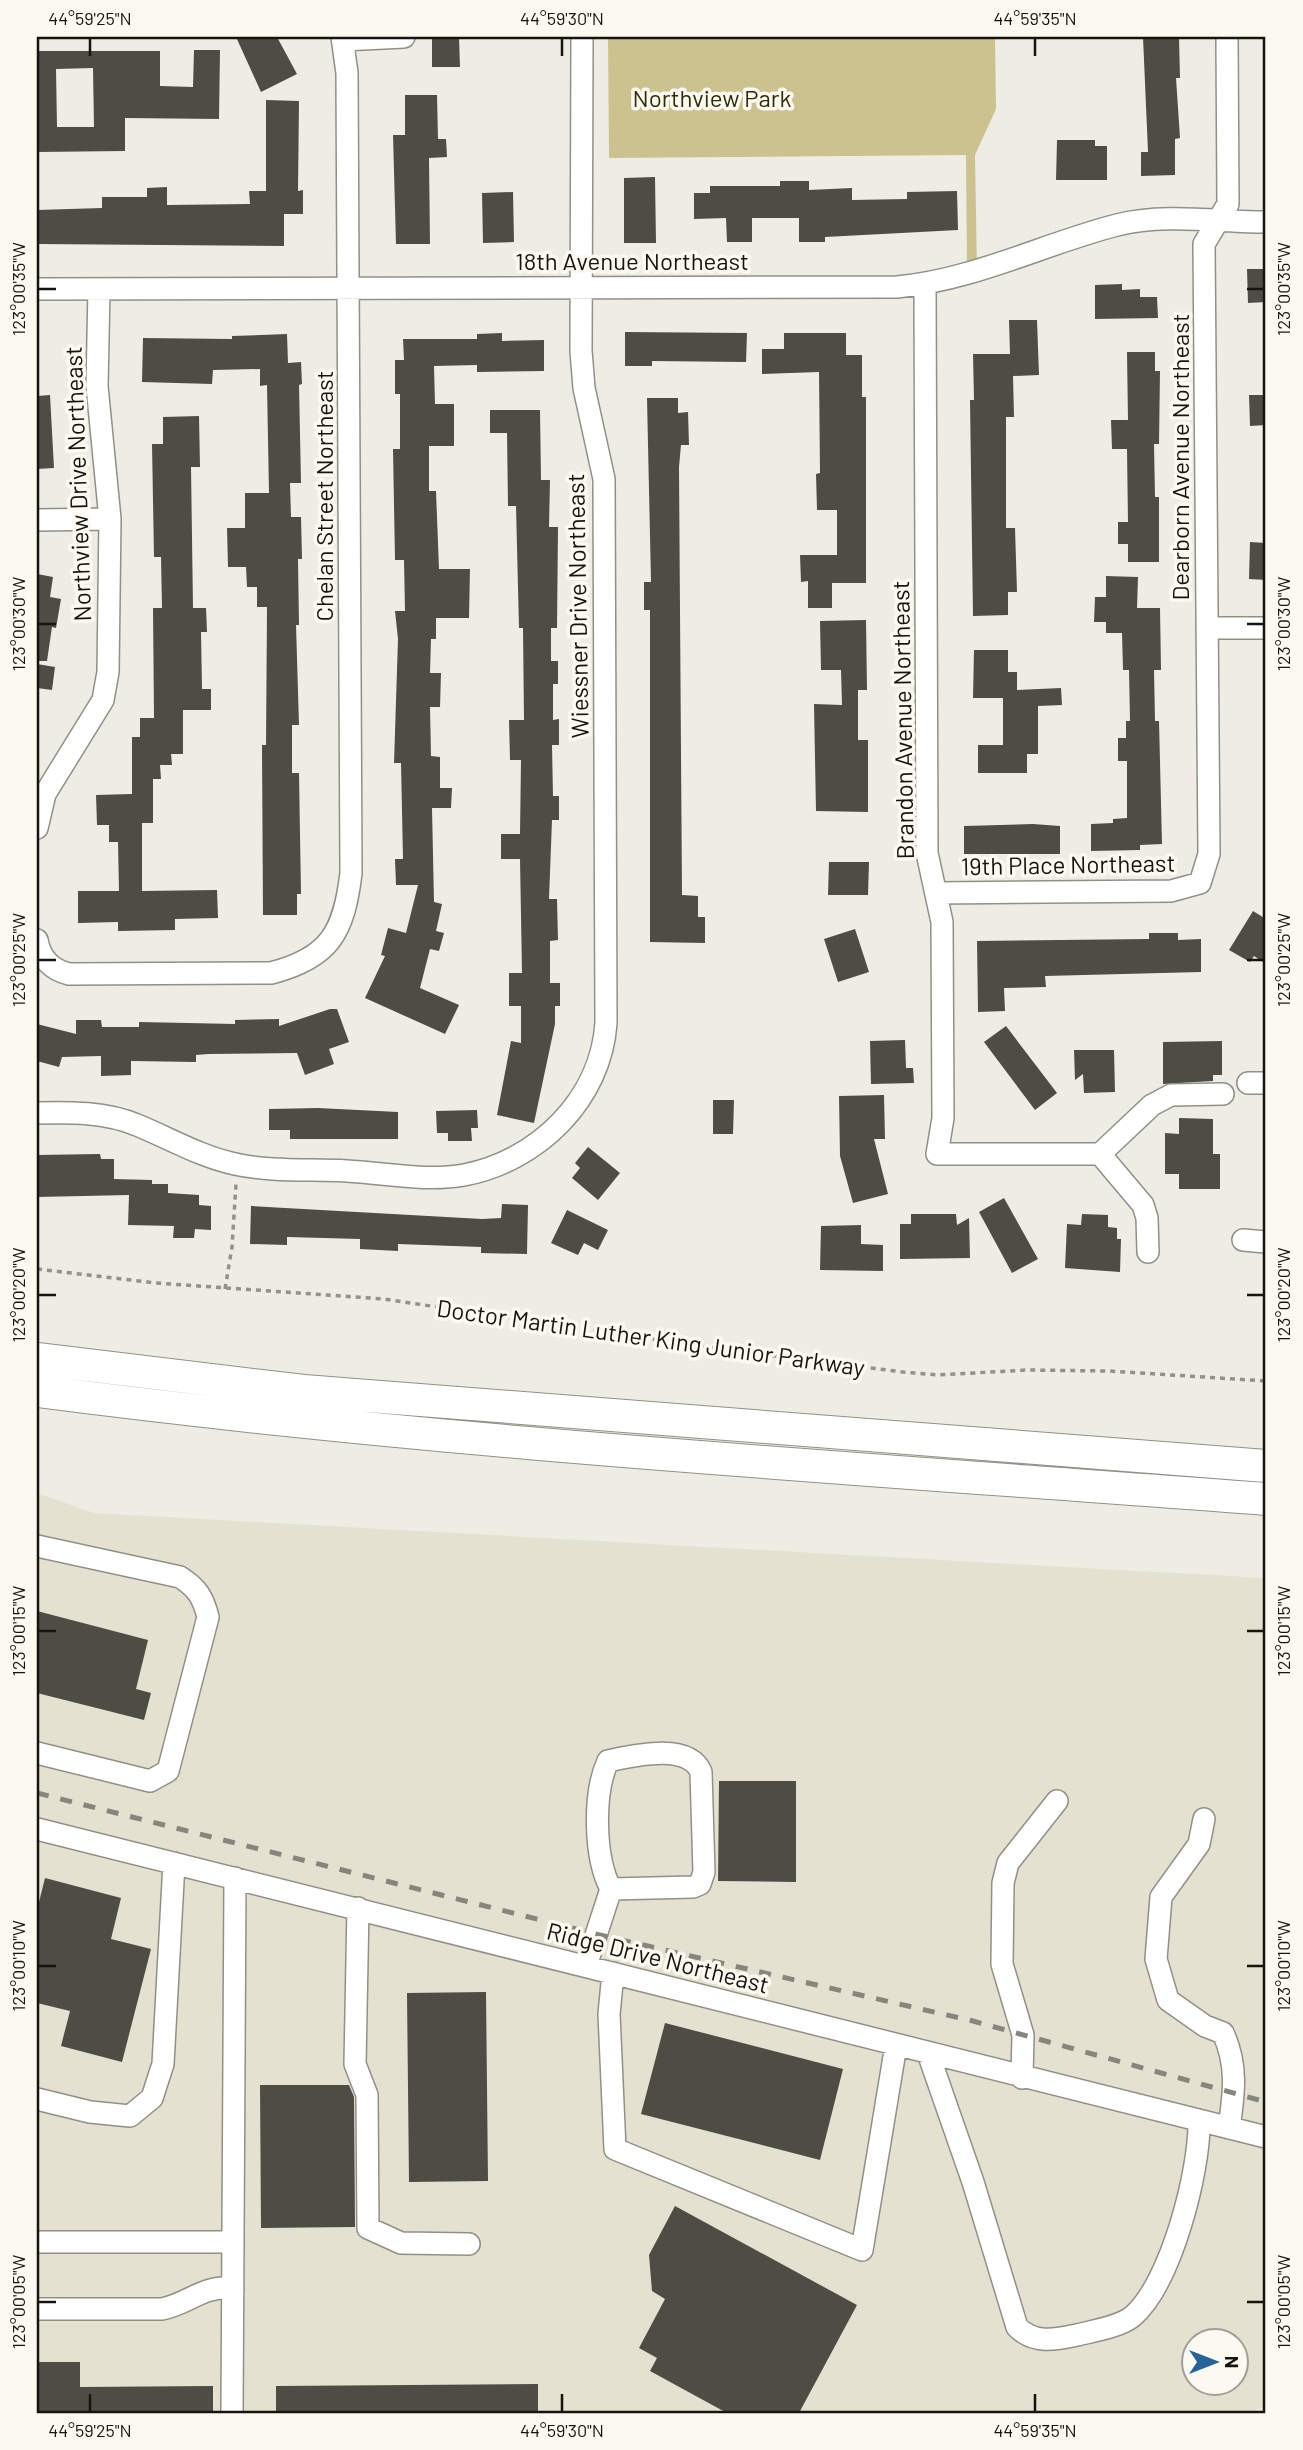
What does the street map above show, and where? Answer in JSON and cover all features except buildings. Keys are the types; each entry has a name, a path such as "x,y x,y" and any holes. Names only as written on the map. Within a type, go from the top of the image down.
{"highway":[{"path":"37,1359 303,1391 1266,1466"},
{"path":"37,1391 204,1413 434,1434 1266,1499"}],"street":[{"path":"343,38 404,37"},
{"name":"Wiessner Drive Northeast","path":"237,1164 416,1177 464,1175 514,1158 562,1123 596,1072 605,1045 604,479 584,388 581,286 582,37"},
{"name":"Dearborn Avenue Northeast","path":"1200,883 1209,853 1204,244 1228,204 1227,37"},
{"name":"Chelan Street Northeast","path":"37,940 38,950 48,964 57,971 69,974 271,973 301,965 323,948 336,932 347,906 351,873 347,73 343,38"},
{"name":"18th Avenue Northeast","path":"37,289 925,284 1119,225 1150,221 1266,222"},
{"name":"Brandon Avenue Northeast","path":"925,284 927,853 942,922 943,1118 937,1154 1100,1154"},
{"name":"Northview Drive Northeast","path":"37,828 45,794 103,700 108,672 110,519 97,386 99,289"},
{"path":"37,520 110,519"},
{"path":"1207,628 1266,628"},
{"name":"19th Place Northeast","path":"936,893 1171,891 1200,883"},
{"path":"1148,1252 1147,1218 1143,1205 1100,1154 1152,1104 1171,1095 1223,1094"},
{"path":"37,1113 93,1114 136,1124 186,1150 237,1164"},
{"path":"1243,1240 1266,1242"},
{"path":"37,1546 180,1577 203,1597 208,1617 168,1772 150,1781 37,1753"},
{"path":"586,1966 611,1889 599,1863 599,1780 608,1761 663,1754 687,1757 697,1763 701,1772 704,1860 700,1884 693,1887 611,1889"},
{"path":"1022,2078 1023,2035 1002,1964 1003,1883 1008,1863 1057,1801"},
{"path":"1204,1819 1199,1844 1161,1897 1156,1959 1168,2000 1205,2026 1223,2033 1231,2049 1236,2083 1229,2128"},
{"name":"Ridge Drive Northeast","path":"37,1829 1266,2137"},
{"path":"37,2099 90,2112 130,2116 152,2098 163,2064 174,1863"},
{"path":"232,2413 235,1878"},
{"path":"358,1908 355,2064 367,2095 368,2228 401,2243 469,2244"},
{"path":"613,1973 609,2014 615,2149 863,2250 896,2045"},
{"path":"928,2053 973,2182 1017,2327 1034,2339 1054,2340 1130,2319 1146,2303 1157,2287 1191,2195 1199,2144 1199,2121"},
{"path":"37,2242 233,2242"},
{"path":"37,2309 162,2309 181,2305 194,2294 212,2287 233,2288"}],"path":[{"path":"225,1289 232,1247 237,1164"},
{"name":"Doctor Martin Luther King Junior Parkway","path":"37,1269 225,1289 384,1299 720,1349 903,1372 938,1375 1098,1371 1266,1381"}],"shaded area":[{"path":"37,1493 94,1513 1266,1578 1266,2407 1244,2413 37,2413"}],"green space":[{"name":"Northview Park","path":"608,37 995,37 996,109 975,155 977,271 967,274 966,155 609,158"}],"railway":[{"path":"37,1793 604,1936 973,2021 1266,2102"}]}
